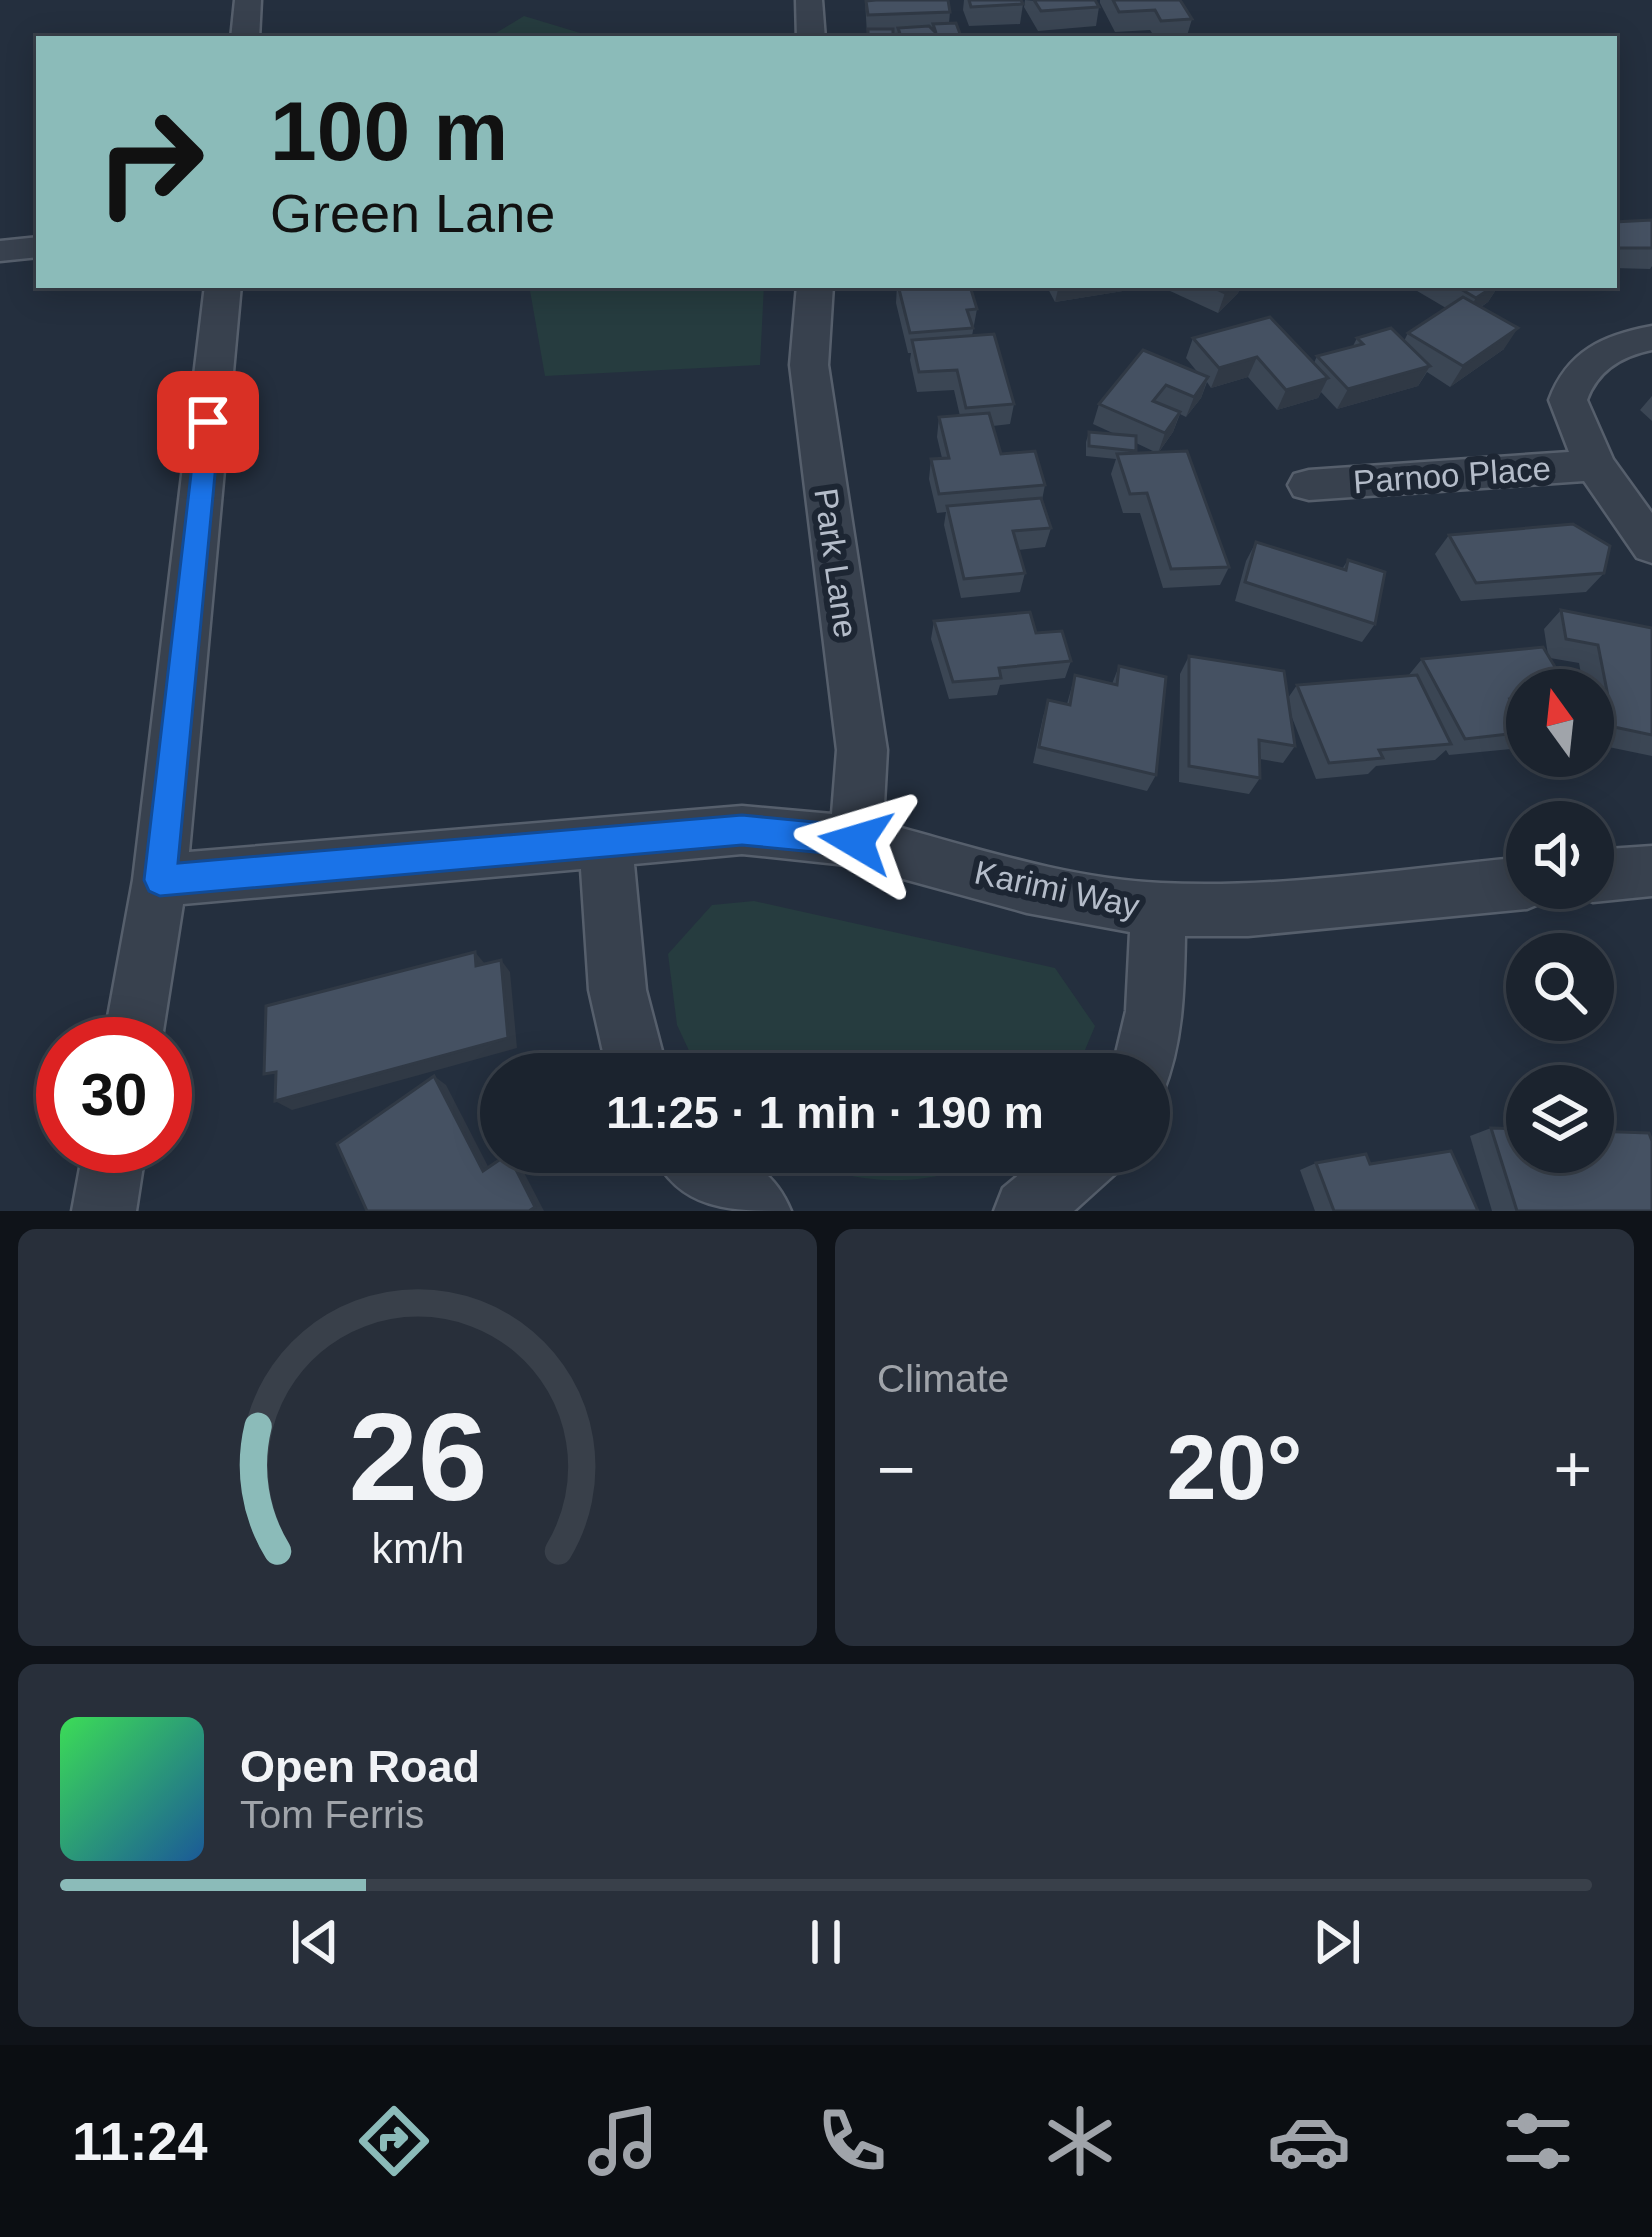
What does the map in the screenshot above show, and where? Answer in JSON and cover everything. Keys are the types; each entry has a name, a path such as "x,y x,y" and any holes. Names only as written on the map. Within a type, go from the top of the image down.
{"street":[{"path":"245,36 248,0"},
{"path":"809,0 811,36"},
{"path":"0,251 36,247"},
{"path":"137,1017 160,880 223,288"},
{"name":"Park Lane","path":"815,288 809,365 862,749 856,841"},
{"path":"1652,338 1598,357 1581,369 1568,400 1595,465 1652,545"},
{"name":"Parnoo Place","path":"1309,485 1595,465"},
{"name":"Karimi Way","path":"160,880 606,846 742,830 856,841 1027,887 1158,910 1248,909 1506,885"},
{"path":"606,846 618,992 630,1053"},
{"path":"1614,874 1652,871"},
{"path":"1146,1053 1155,1012 1158,910"},
{"path":"104,1211 110,1173"},
{"path":"710,1173 759,1211"},
{"path":"1026,1211 1069,1173"}],"green space":[{"path":"524,16 590,36 491,36"},
{"path":"530,288 764,288 760,365 545,376"},
{"path":"754,901 1055,968 1095,1026 1084,1053 690,1053 677,1025 668,954 712,905"},
{"path":"840,1173 948,1173 918,1179"}],"building":[{"path":"948,0 950,12 868,15 866,1"},
{"path":"969,0 1021,0 1023,4 971,7"},
{"path":"1034,0 1095,0 1099,7 1041,11"},
{"path":"1113,0 1180,0 1192,19 1161,21 1155,10 1119,12"},
{"path":"956,23 961,36 890,35 900,34 898,28 929,26 936,33 933,24"},
{"path":"868,29 893,29 890,36 868,36"},
{"path":"1652,220 1652,248 1617,248 1617,222"},
{"path":"899,288 971,288 977,309 967,310 973,328 910,333"},
{"path":"1459,288 1491,288 1476,298"},
{"path":"1463,297 1518,328 1463,366 1408,333"},
{"path":"1270,317 1328,378 1286,390 1257,357 1219,368 1193,338"},
{"path":"1391,328 1430,366 1348,389 1317,356 1363,344 1357,338"},
{"path":"994,334 1014,404 966,408 957,370 919,372 912,340"},
{"path":"1143,350 1208,377 1194,397 1166,385 1153,401 1180,412 1165,433 1099,404"},
{"path":"989,413 1001,454 1035,451 1045,485 939,494 931,459 949,458 939,417"},
{"path":"1089,432 1136,436 1136,451 1089,446"},
{"path":"1187,451 1229,567 1171,569 1147,493 1130,494 1117,454"},
{"path":"1041,498 1051,528 1013,531 1025,573 964,579 947,506"},
{"path":"1573,524 1610,546 1604,573 1476,583 1449,535"},
{"path":"1256,542 1346,570 1348,560 1385,572 1375,624 1245,582"},
{"path":"1561,610 1652,628 1652,735 1614,727 1614,669 1603,669 1598,645 1566,639"},
{"path":"1030,612 1036,633 1062,631 1071,661 999,668 1001,678 953,682 934,621"},
{"path":"1543,647 1556,669 1506,669 1506,734 1465,739 1422,659"},
{"path":"1189,656 1284,671 1295,746 1259,740 1260,778 1189,766"},
{"path":"1119,666 1166,677 1156,775 1039,747 1048,700 1070,705 1075,675 1117,685"},
{"path":"1417,675 1451,744 1379,750 1383,758 1329,763 1297,685"},
{"path":"475,952 476,966 501,960 508,1038 275,1101 276,1072 264,1074 266,1006"},
{"path":"434,1076 480,1173 518,1173 535,1207 529,1211 367,1211 337,1144"},
{"path":"1491,1128 1506,1128 1506,1173 1614,1173 1614,1132 1649,1133 1652,1211 1517,1211"},
{"path":"1451,1151 1478,1211 1334,1211 1316,1163 1366,1154 1370,1164"}],"route":[{"path":"208,422 160,880 606,846 742,830 856,841"}]}
